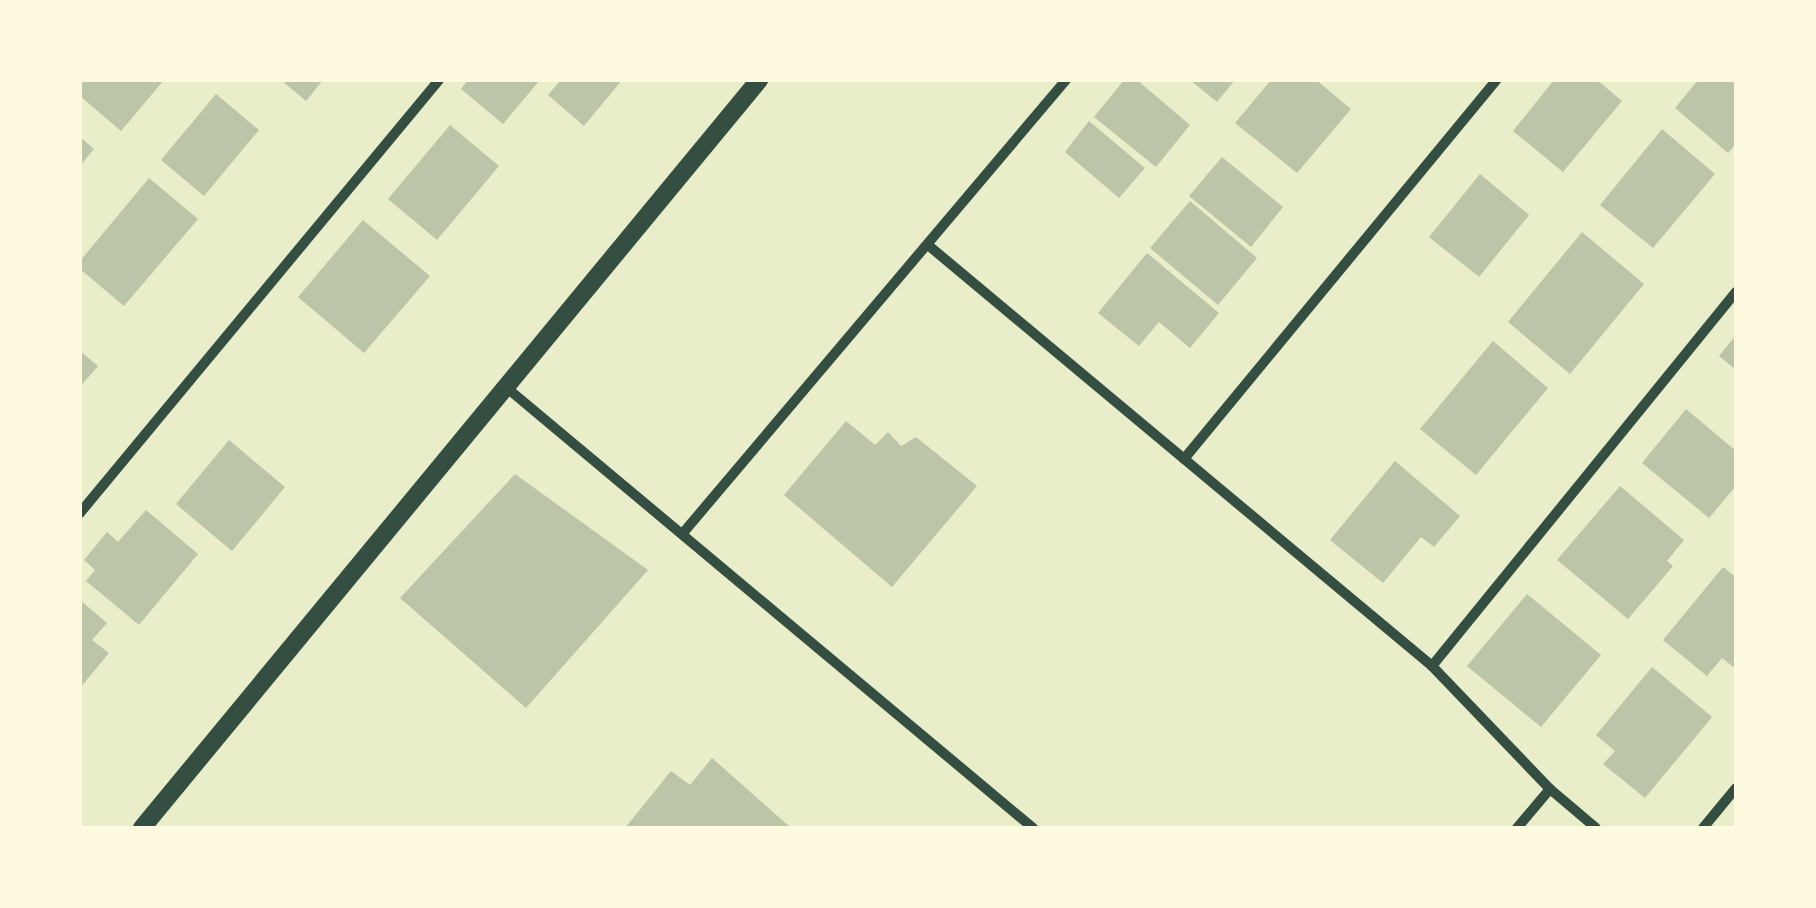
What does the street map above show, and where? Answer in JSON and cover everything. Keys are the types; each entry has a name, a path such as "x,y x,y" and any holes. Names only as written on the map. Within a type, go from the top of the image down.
{"street":[{"path":"80,513 439,80"},
{"path":"142,828 759,80"},
{"path":"682,533 1066,80"},
{"path":"1184,459 1496,80"},
{"path":"928,245 1432,666 1550,789 1596,828"},
{"path":"1432,666 1736,292"},
{"path":"507,388 1033,828"},
{"path":"1703,828 1736,788"},
{"path":"1517,828 1550,789"}],"building":[{"path":"80,80 164,80 121,131 80,96"},
{"path":"281,80 323,80 306,101"},
{"path":"468,80 540,80 503,124 461,89"},
{"path":"561,80 622,80 584,126 548,95"},
{"path":"1124,80 1137,80 1190,125 1156,167 1094,117"},
{"path":"1190,80 1235,80 1217,102"},
{"path":"1271,80 1316,80 1351,109 1297,173 1235,123"},
{"path":"1554,80 1597,80 1622,101 1563,172 1513,131"},
{"path":"1698,80 1736,80 1736,144 1728,153 1675,108"},
{"path":"216,94 259,130 204,196 161,160"},
{"path":"1089,121 1145,168 1119,198 1065,152"},
{"path":"450,125 499,166 437,240 388,199"},
{"path":"1662,129 1715,174 1653,248 1600,205"},
{"path":"80,137 94,149 80,166"},
{"path":"1222,157 1283,207 1251,247 1189,196"},
{"path":"1480,174 1529,215 1479,277 1429,237"},
{"path":"149,178 198,219 124,306 80,269 80,261"},
{"path":"1190,201 1257,258 1218,305 1150,248"},
{"path":"363,220 430,276 364,353 298,297"},
{"path":"1582,232 1644,284 1570,374 1508,322"},
{"path":"1147,253 1219,313 1190,348 1159,322 1139,346 1098,313"},
{"path":"1736,335 1736,370 1719,356"},
{"path":"1493,341 1548,388 1476,475 1420,429"},
{"path":"80,351 98,366 80,387"},
{"path":"1686,409 1736,451 1736,486 1709,518 1642,463"},
{"path":"846,421 875,445 888,432 901,446 916,437 977,486 892,587 784,495"},
{"path":"229,440 285,487 232,551 176,504"},
{"path":"1395,461 1460,516 1434,547 1421,537 1383,583 1330,540"},
{"path":"515,474 648,570 526,708 400,598"},
{"path":"1620,486 1684,540 1667,561 1673,566 1628,619 1557,560"},
{"path":"146,510 198,554 139,625 86,581 95,570 84,560 107,532 118,542"},
{"path":"1723,567 1736,577 1736,669 1722,658 1707,676 1663,640"},
{"path":"1527,594 1601,655 1541,727 1467,666"},
{"path":"80,600 107,623 92,640 109,653 80,688"},
{"path":"1652,667 1712,717 1645,798 1603,764 1615,751 1596,735"},
{"path":"712,758 791,828 625,828 671,771 690,785"}]}
